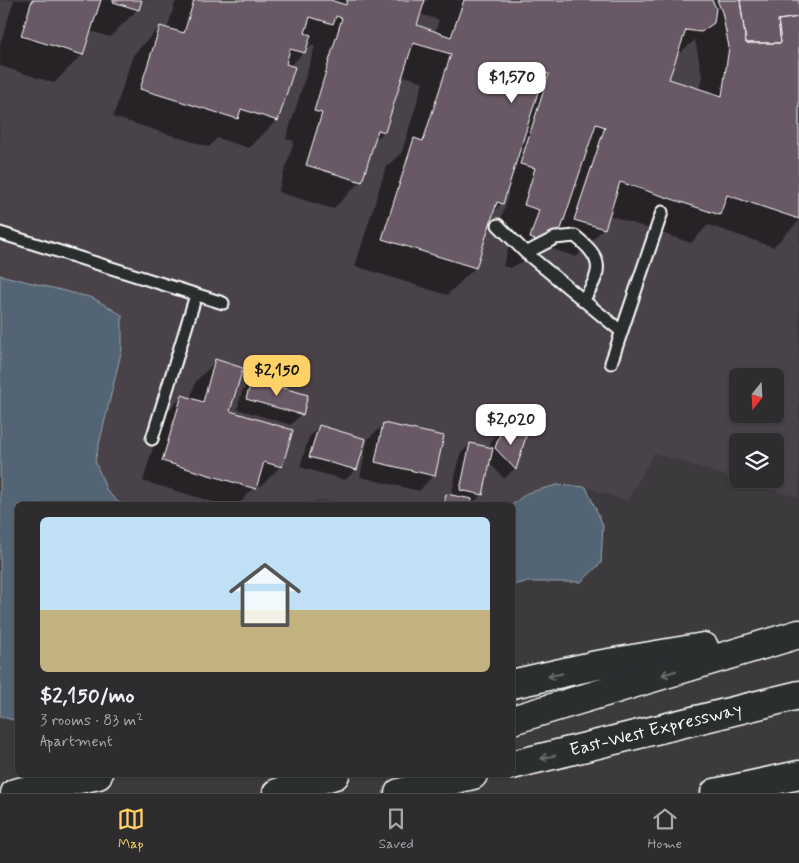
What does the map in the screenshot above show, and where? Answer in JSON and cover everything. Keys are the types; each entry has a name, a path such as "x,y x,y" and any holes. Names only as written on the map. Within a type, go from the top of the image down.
{"highway":[{"path":"515,683 597,666 799,629"},
{"path":"515,719 799,634"},
{"name":"East-West Expressway","path":"515,764 799,695"},
{"path":"715,793 799,775"},
{"path":"15,793 89,777"},
{"path":"277,793 328,777"},
{"path":"400,793 465,777"}],"lane":[{"path":"611,363 662,212"},
{"path":"498,225 526,253 622,332"},
{"path":"0,233 223,303"},
{"path":"526,253 555,238 575,236 593,250 598,264 594,283 583,301"},
{"path":"152,439 196,295"}],"shaded area":[{"path":"0,0 799,0 799,498 767,488 784,488 784,433 729,433 729,476 654,453 627,501 586,487 557,485 527,493 515,503 332,502 321,500 313,502 118,502 107,491 95,461 122,349 122,315 0,275"}],"water":[{"path":"0,275 93,298 122,315 122,349 95,461 107,491 118,502 15,502 15,721 0,716"},
{"path":"557,485 586,487 603,525 601,563 581,582 526,582 515,585 515,503 527,493"}],"building":[{"path":"32,0 101,0 83,55 21,36"},
{"path":"113,0 142,0 139,10 113,2"},
{"path":"194,0 330,0 346,5 347,0 425,0 417,25 451,37 464,0 712,0 716,8 714,23 701,32 686,30 669,79 722,96 729,47 722,12 717,0 740,0 746,43 781,43 778,20 799,17 799,219 727,195 720,215 620,182 605,229 574,220 605,127 596,124 561,229 538,241 530,238 539,210 524,205 535,168 520,164 549,74 544,73 503,204 497,202 476,268 382,239 414,138 423,141 451,54 413,43 385,132 378,130 362,182 306,165 322,113 314,111 342,18 336,16 333,24 310,17 305,33 311,35 305,53 290,49 286,64 295,67 278,121 241,109 238,119 140,89 160,26 184,33"},
{"path":"740,0 799,0 799,17 778,20 781,43 746,43"},
{"path":"215,359 243,368 230,411 293,430 282,467 264,462 256,489 162,461 182,395 203,402"},
{"path":"252,379 308,395 303,415 246,399"},
{"path":"383,423 444,436 435,476 375,462"},
{"path":"319,425 366,439 357,470 309,457"},
{"path":"502,428 526,436 516,470 495,448"},
{"path":"470,443 493,448 483,495 460,490"},
{"path":"446,494 472,499 472,502 445,502"}]}
